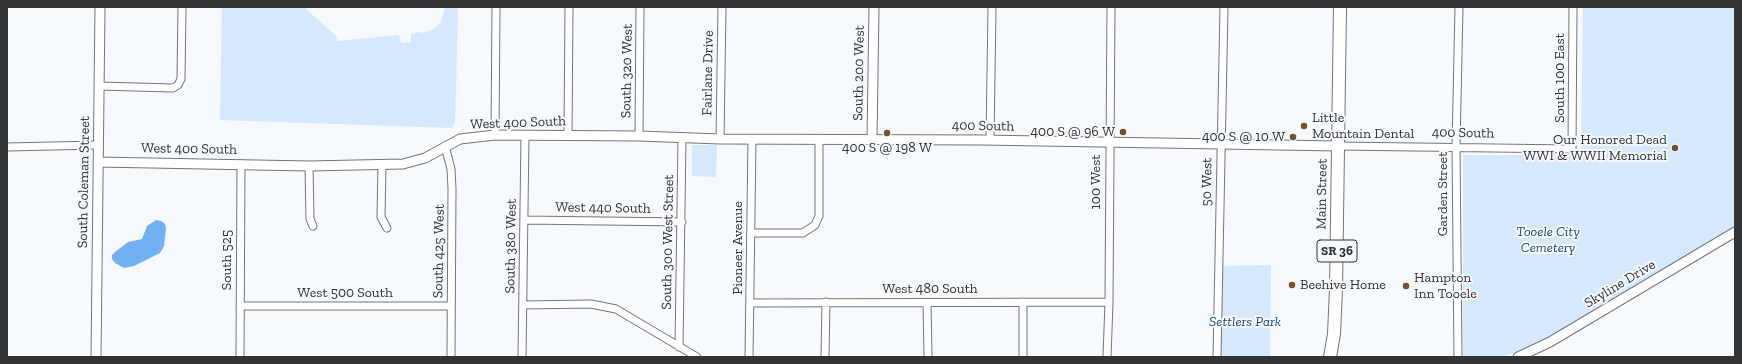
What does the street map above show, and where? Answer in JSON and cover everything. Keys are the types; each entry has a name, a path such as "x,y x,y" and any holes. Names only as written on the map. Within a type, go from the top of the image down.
{"highway":[{"name":"Main Street","path":"1330,357 1334,334 1336,289 1340,7"}],"street":[{"name":"South Coleman Street","path":"96,357 100,7"},
{"path":"99,86 173,88 178,85 181,79 182,7"},
{"path":"495,134 496,7"},
{"path":"568,135 569,7"},
{"name":"South 320 West","path":"639,136 640,7"},
{"name":"Fairlane Drive","path":"720,139 722,7"},
{"name":"South 200 West","path":"872,139 874,7"},
{"path":"990,140 992,7"},
{"name":"100 West","path":"1107,357 1109,302 1111,7"},
{"name":"50 West","path":"1217,357 1224,7"},
{"name":"Garden Street","path":"1458,357 1456,146 1459,7"},
{"name":"South 100 East","path":"1572,148 1573,7"},
{"name":"West 400 South","path":"98,162 382,166 403,164 425,158 460,139 495,134 720,139 872,139"},
{"name":"South 380 West","path":"522,357 525,135"},
{"name":"South 300 West Street","path":"679,347 682,222 682,138"},
{"name":"Pioneer Avenue","path":"749,357 751,303 752,139"},
{"name":"400 South","path":"872,139 1572,148"},
{"path":"751,233 803,233 815,225 819,216 819,140"},
{"path":"7,147 98,145"},
{"name":"South 425 West","path":"445,146 452,169 451,357"},
{"name":"South 525","path":"240,357 241,164"},
{"path":"309,166 310,219 312,226"},
{"path":"382,166 381,217 387,228"},
{"name":"West 440 South","path":"524,220 682,222"},
{"name":"Skyline Drive","path":"1518,357 1550,342 1735,232"},
{"path":"825,357 826,302"},
{"path":"927,302 928,356"},
{"path":"1023,302 1023,357"},
{"name":"West 480 South","path":"751,303 1109,302"},
{"path":"523,305 591,304 616,309 697,357"},
{"name":"West 500 South","path":"240,306 451,306"}],"green space":[{"path":"222,7 304,7 335,35 338,41 399,35 401,43 411,42 411,34 418,32 423,33 434,29 441,22 445,7 458,7 455,123 452,128 220,120"},
{"name":"Tooele City Cemetery","path":"1583,7 1735,7 1735,229 1529,348 1504,356 1463,357 1463,155 1581,155"},
{"path":"692,145 717,145 716,177 692,176"},
{"name":"Settlers Park","path":"1271,265 1270,357 1217,357 1221,266"}],"water":[{"path":"156,220 165,224 166,229 164,246 160,253 134,266 124,268 115,263 112,259 112,255 128,242 142,239 147,226"}],"place":[{"name":"Little Mountain Dental","path":"1304,126"},
{"name":"400 S @ 96 W","path":"1123,132"},
{"name":"400 S @ 198 W","path":"887,133"},
{"name":"400 S @ 10 W","path":"1293,137"},
{"name":"Our Honored Dead WWI & WWII Memorial","path":"1675,148"},
{"name":"Beehive Home","path":"1292,285"},
{"name":"Hampton Inn Tooele","path":"1406,286"}]}
